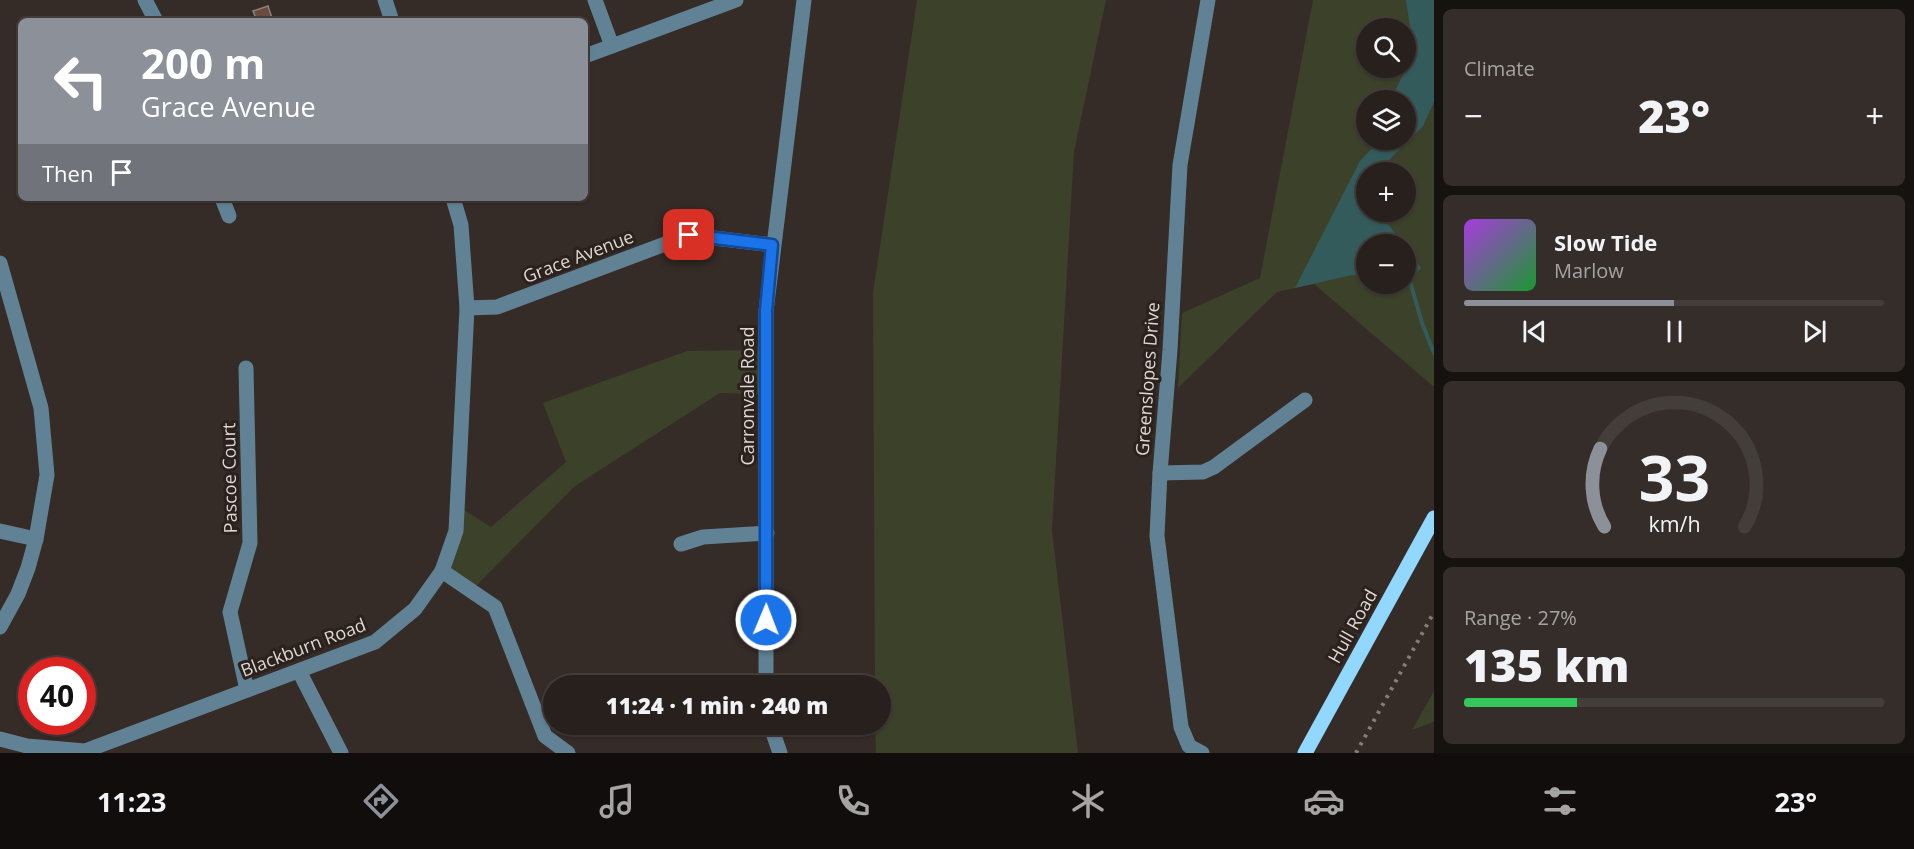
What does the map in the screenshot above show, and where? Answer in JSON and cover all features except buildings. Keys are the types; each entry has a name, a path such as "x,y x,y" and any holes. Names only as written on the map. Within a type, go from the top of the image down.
{"main road":[{"name":"Hull Road","path":"1305,753 1434,518"}],"street":[{"path":"144,0 154,18"},
{"path":"385,0 391,18"},
{"path":"595,0 612,46"},
{"path":"588,55 735,0"},
{"name":"Carronvale Road","path":"766,675 766,311 772,245 804,0"},
{"name":"Greenslopes Drive","path":"1202,753 1189,746 1181,727 1157,536 1180,165 1208,0"},
{"path":"223,201 229,216"},
{"name":"Blackburn Road","path":"0,739 27,746 85,751 375,642 416,609 442,571 456,531 467,308 461,225 454,201"},
{"name":"Grace Avenue","path":"467,308 497,307 689,235 772,245"},
{"path":"0,264 42,408 47,475 36,539 18,594 0,627"},
{"name":"Pascoe Court","path":"246,368 250,543 230,612 247,690"},
{"path":"1160,473 1203,472 1215,468 1305,400"},
{"path":"0,531 36,539"},
{"path":"681,543 704,537 767,534"},
{"path":"442,571 495,607 545,736 568,753"},
{"path":"299,671 341,753"},
{"path":"774,735 780,753"}],"green space":[{"path":"917,0 1106,0 1074,152 1052,530 1078,753 876,753 875,735 891,735 891,675 875,675 873,293"},
{"path":"1313,0 1434,0 1434,387 1314,284 1277,292 1178,388 1182,313 1260,278"},
{"path":"760,350 761,394 720,393 575,486 473,589 445,570 461,508 491,527 566,462 543,403 687,351"},
{"path":"1434,691 1434,722 1412,730"}],"water":[{"path":"1406,0 1434,0 1434,102 1423,126 1416,133 1416,90 1395,90 1401,78 1416,78 1416,18 1409,18"},
{"path":"1370,150 1399,150 1387,162 1360,161"},
{"path":"1356,169 1356,222 1386,222 1396,234 1356,234 1356,275 1295,288"},
{"path":"1416,261 1421,268 1416,274"}],"waterway":[{"path":"1414,294 1434,353"}],"railway":[{"path":"1356,753 1434,612"}],"route":[{"path":"689,235 772,245 766,311 766,620"}]}
